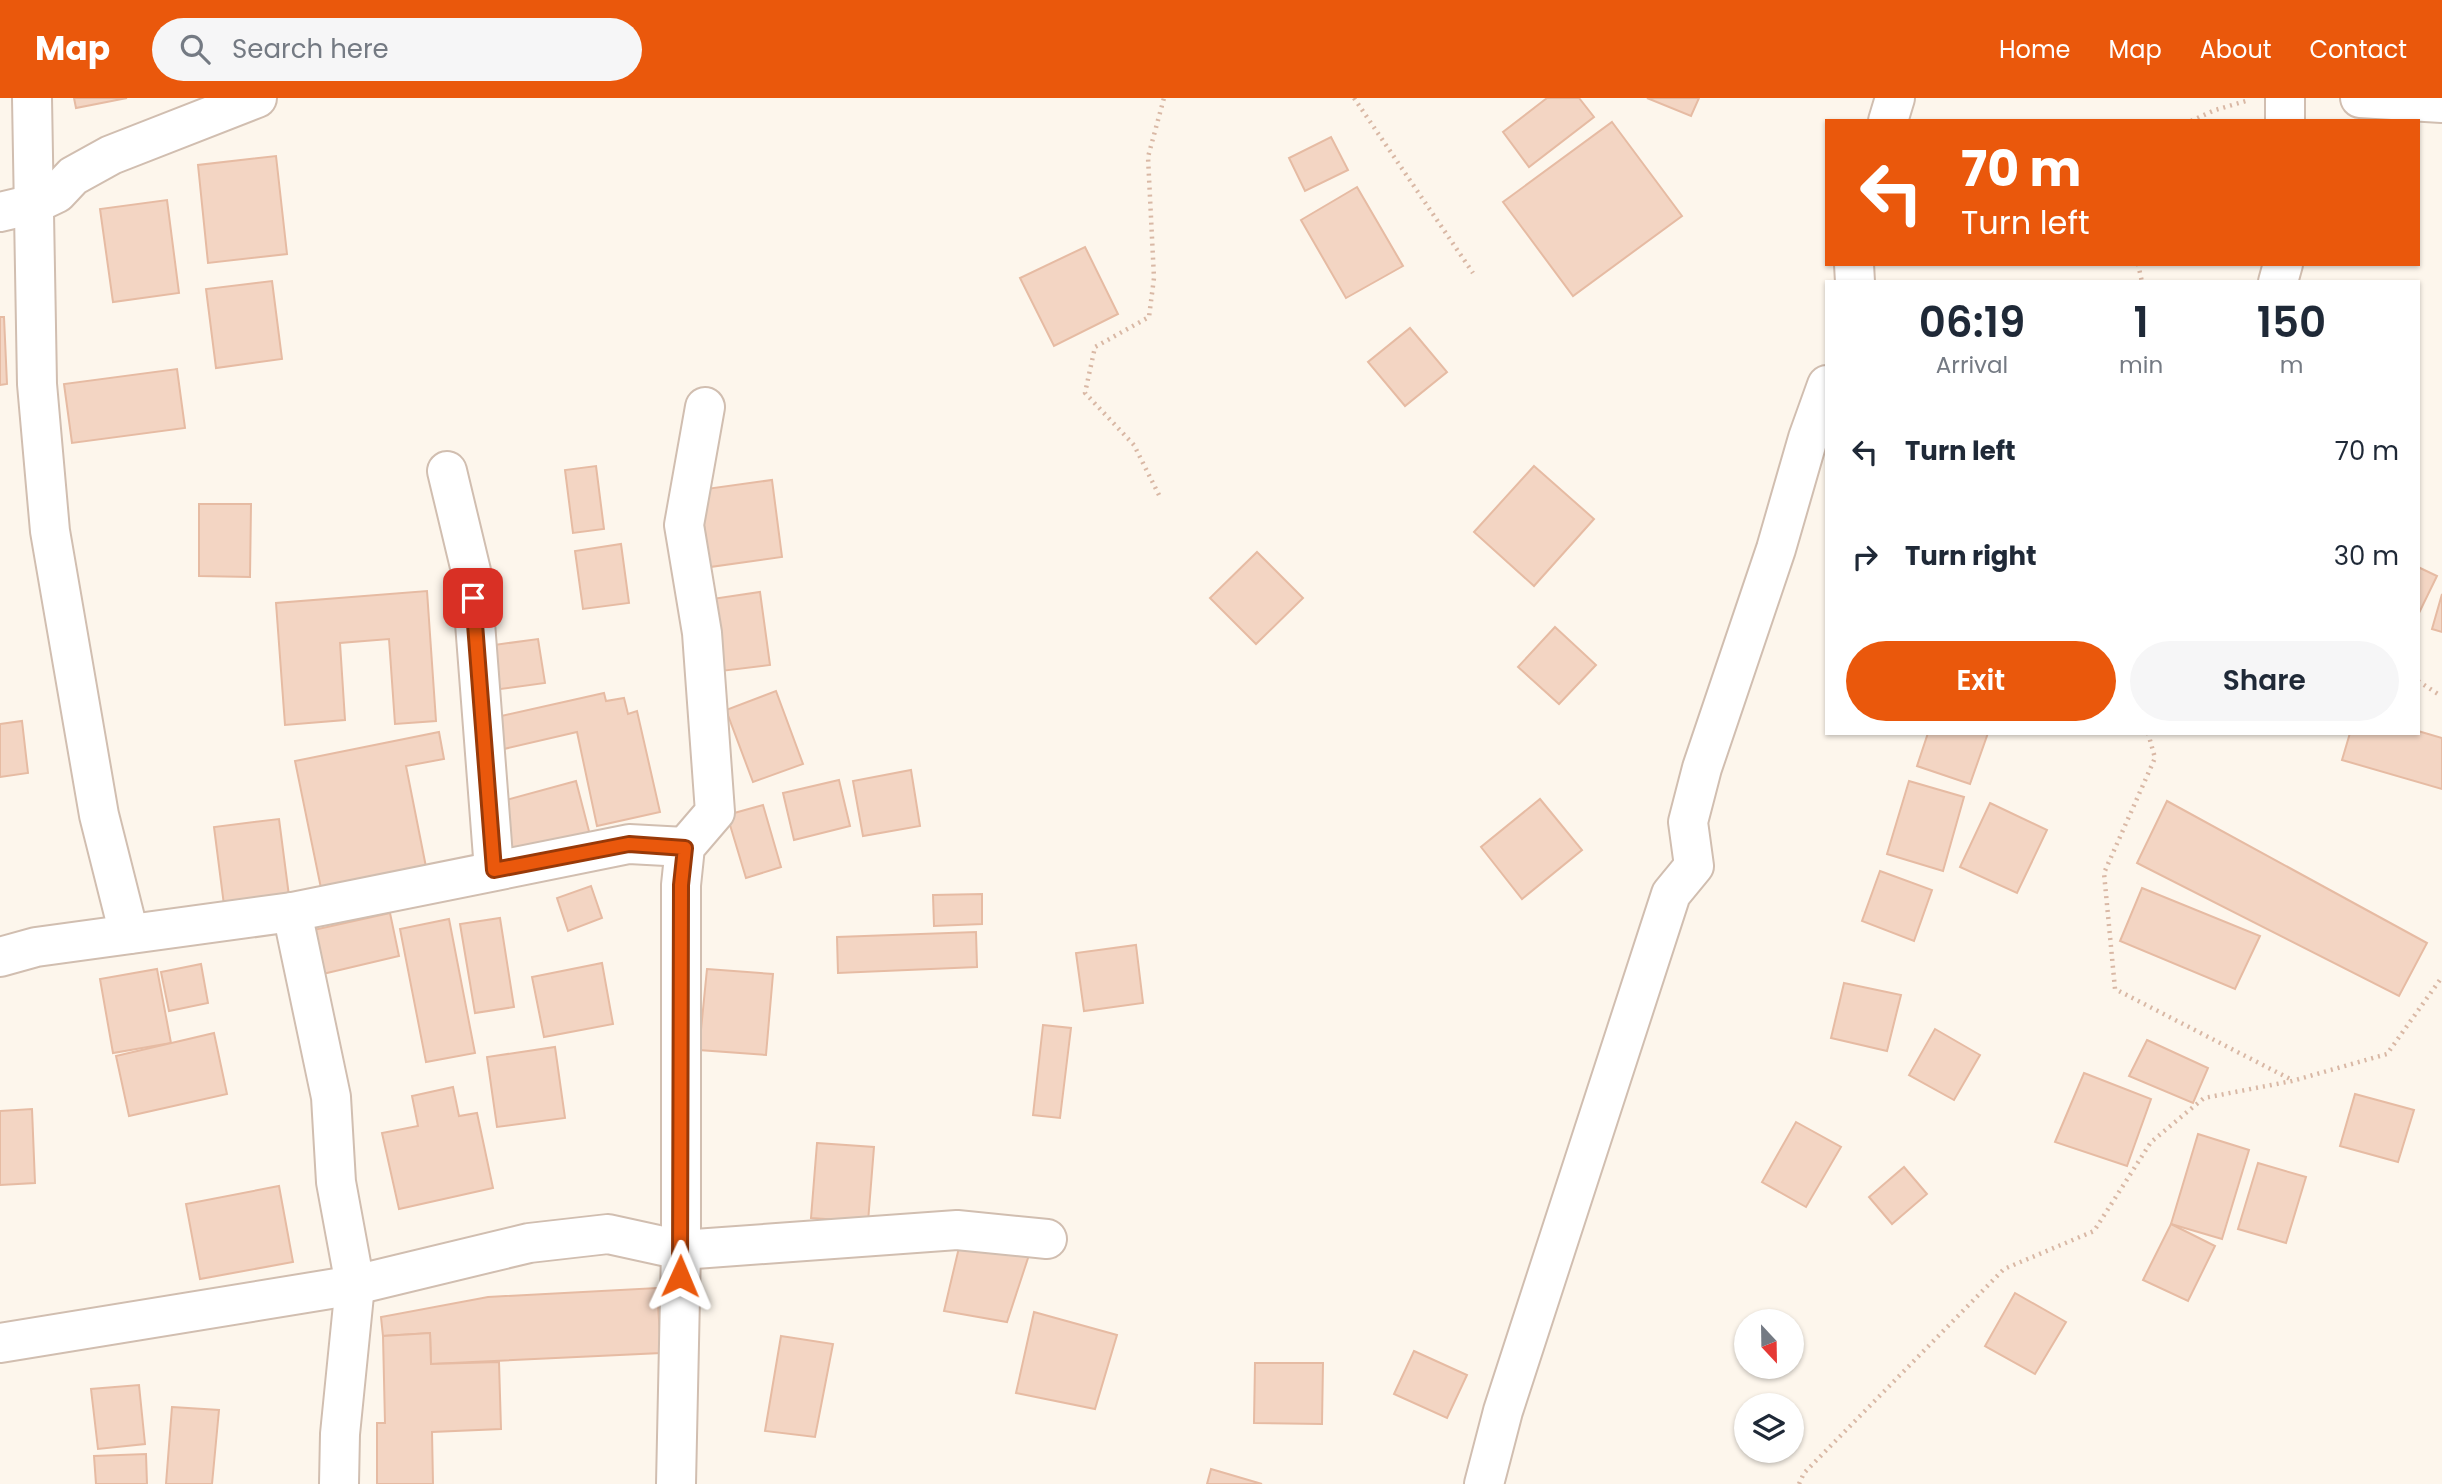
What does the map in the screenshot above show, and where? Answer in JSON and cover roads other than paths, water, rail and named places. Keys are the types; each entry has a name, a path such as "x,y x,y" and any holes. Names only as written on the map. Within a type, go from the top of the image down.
{"street":[{"path":"32,98 17,208 50,531 99,815 130,933"},
{"path":"17,208 57,193 72,176 111,155 257,98"},
{"path":"1889,119 1895,98"},
{"path":"2285,98 2286,119"},
{"path":"2360,98 2442,103"},
{"path":"1484,1484 1503,1411 1671,894 1694,866 1688,822 1702,768 1776,549 1808,438 1825,391"},
{"path":"676,1484 681,1250 681,885 685,848 715,811 702,633 684,525 705,407"},
{"path":"447,471 471,571 494,870"},
{"path":"0,957 36,947 292,912 629,844 685,848"},
{"path":"292,912 331,1097 336,1182 355,1285 340,1434 340,1484"},
{"path":"0,1343 355,1285 529,1243 608,1234 681,1250 957,1230 1047,1239"}]}
